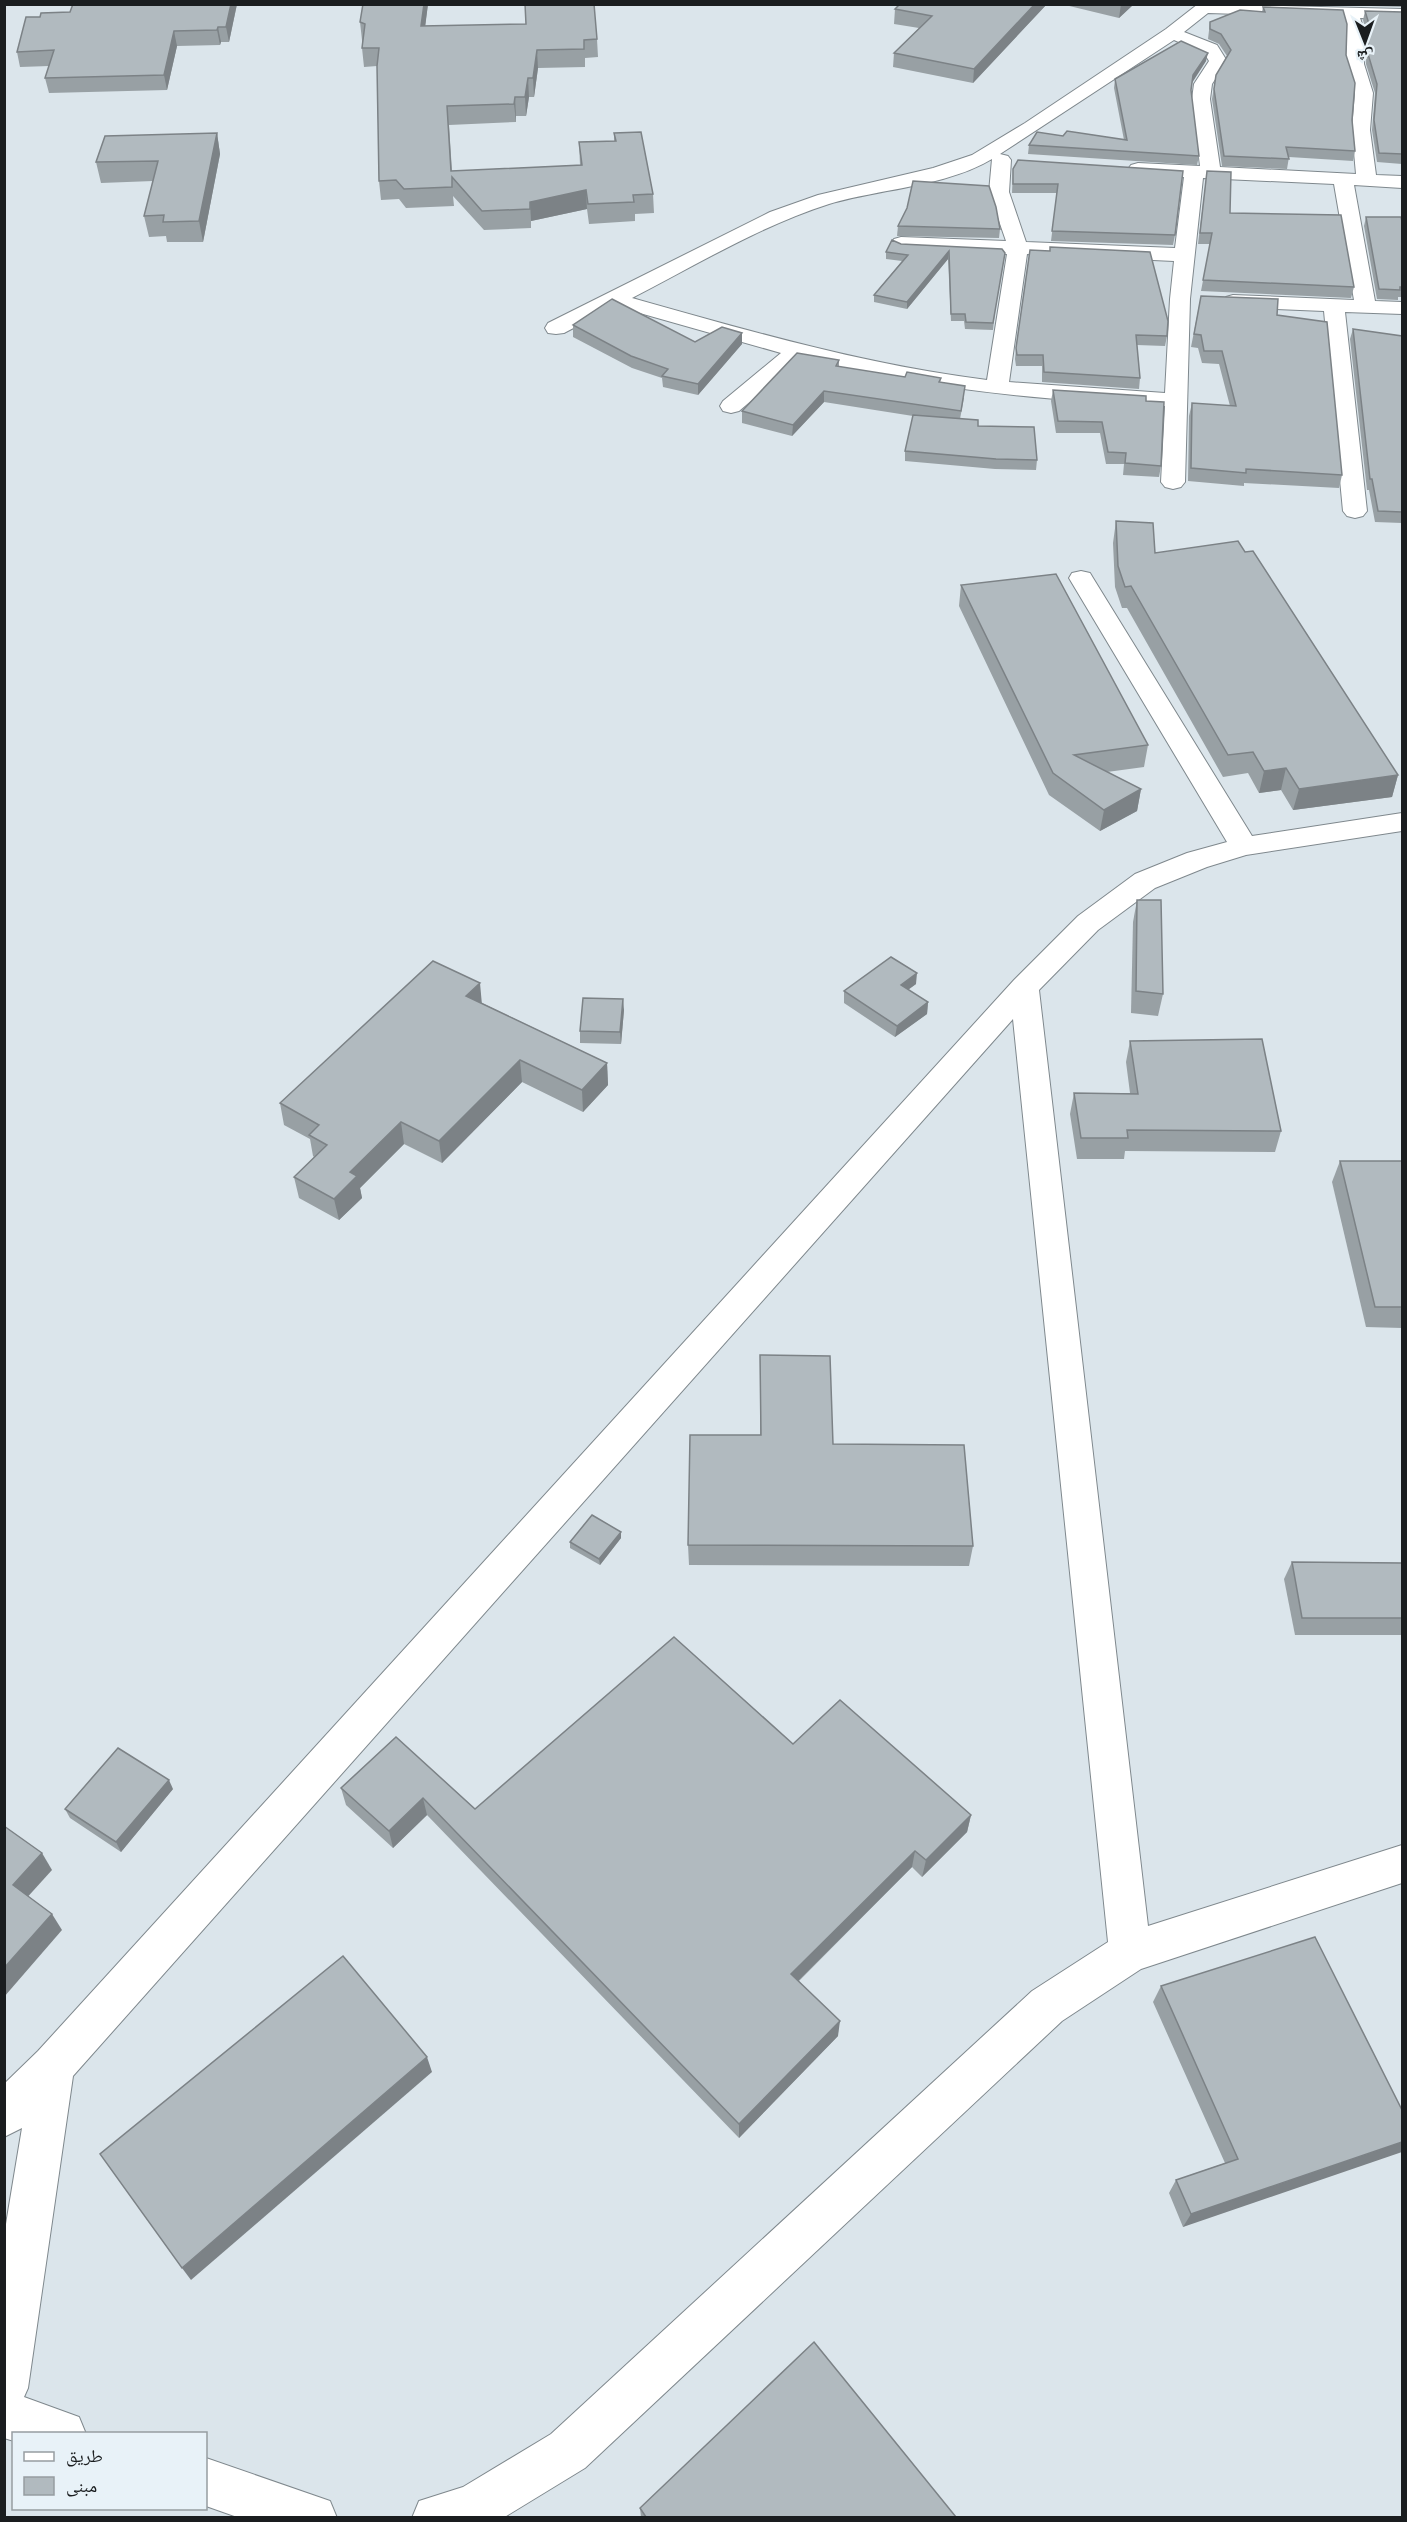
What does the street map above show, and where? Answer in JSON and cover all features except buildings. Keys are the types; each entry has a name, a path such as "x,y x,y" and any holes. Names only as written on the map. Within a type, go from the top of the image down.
{"street":[{"path":"556,328 777,216 825,199 939,173 979,159 1032,127 1172,33 1206,6 1402,14"},
{"path":"1343,10 1356,33 1355,64 1364,93 1361,130 1367,181"},
{"path":"1172,33 1211,50 1218,61 1203,84 1201,99 1203,174 1185,255 1180,299 1173,482"},
{"path":"979,159 1024,162"},
{"path":"997,388 1018,247 999,192 1001,160"},
{"path":"1114,168 1402,182"},
{"path":"1343,180 1366,307"},
{"path":"901,243 1185,255"},
{"path":"613,299 796,351 882,371 997,388 1176,400"},
{"path":"1180,299 1402,308"},
{"path":"1334,306 1355,511"},
{"path":"730,406 796,351"},
{"path":"1081,578 1244,846"},
{"path":"4,2115 52,2066 1024,987 1088,923 1145,881 1197,860 1244,846 1402,822"},
{"path":"1024,987 1130,1952"},
{"path":"436,2517 472,2509 568,2451 1047,2006 1130,1952 1402,1864"},
{"path":"4,2388 52,2066"},
{"path":"4,2414 59,2432"},
{"path":"207,2482 313,2517"}]}
